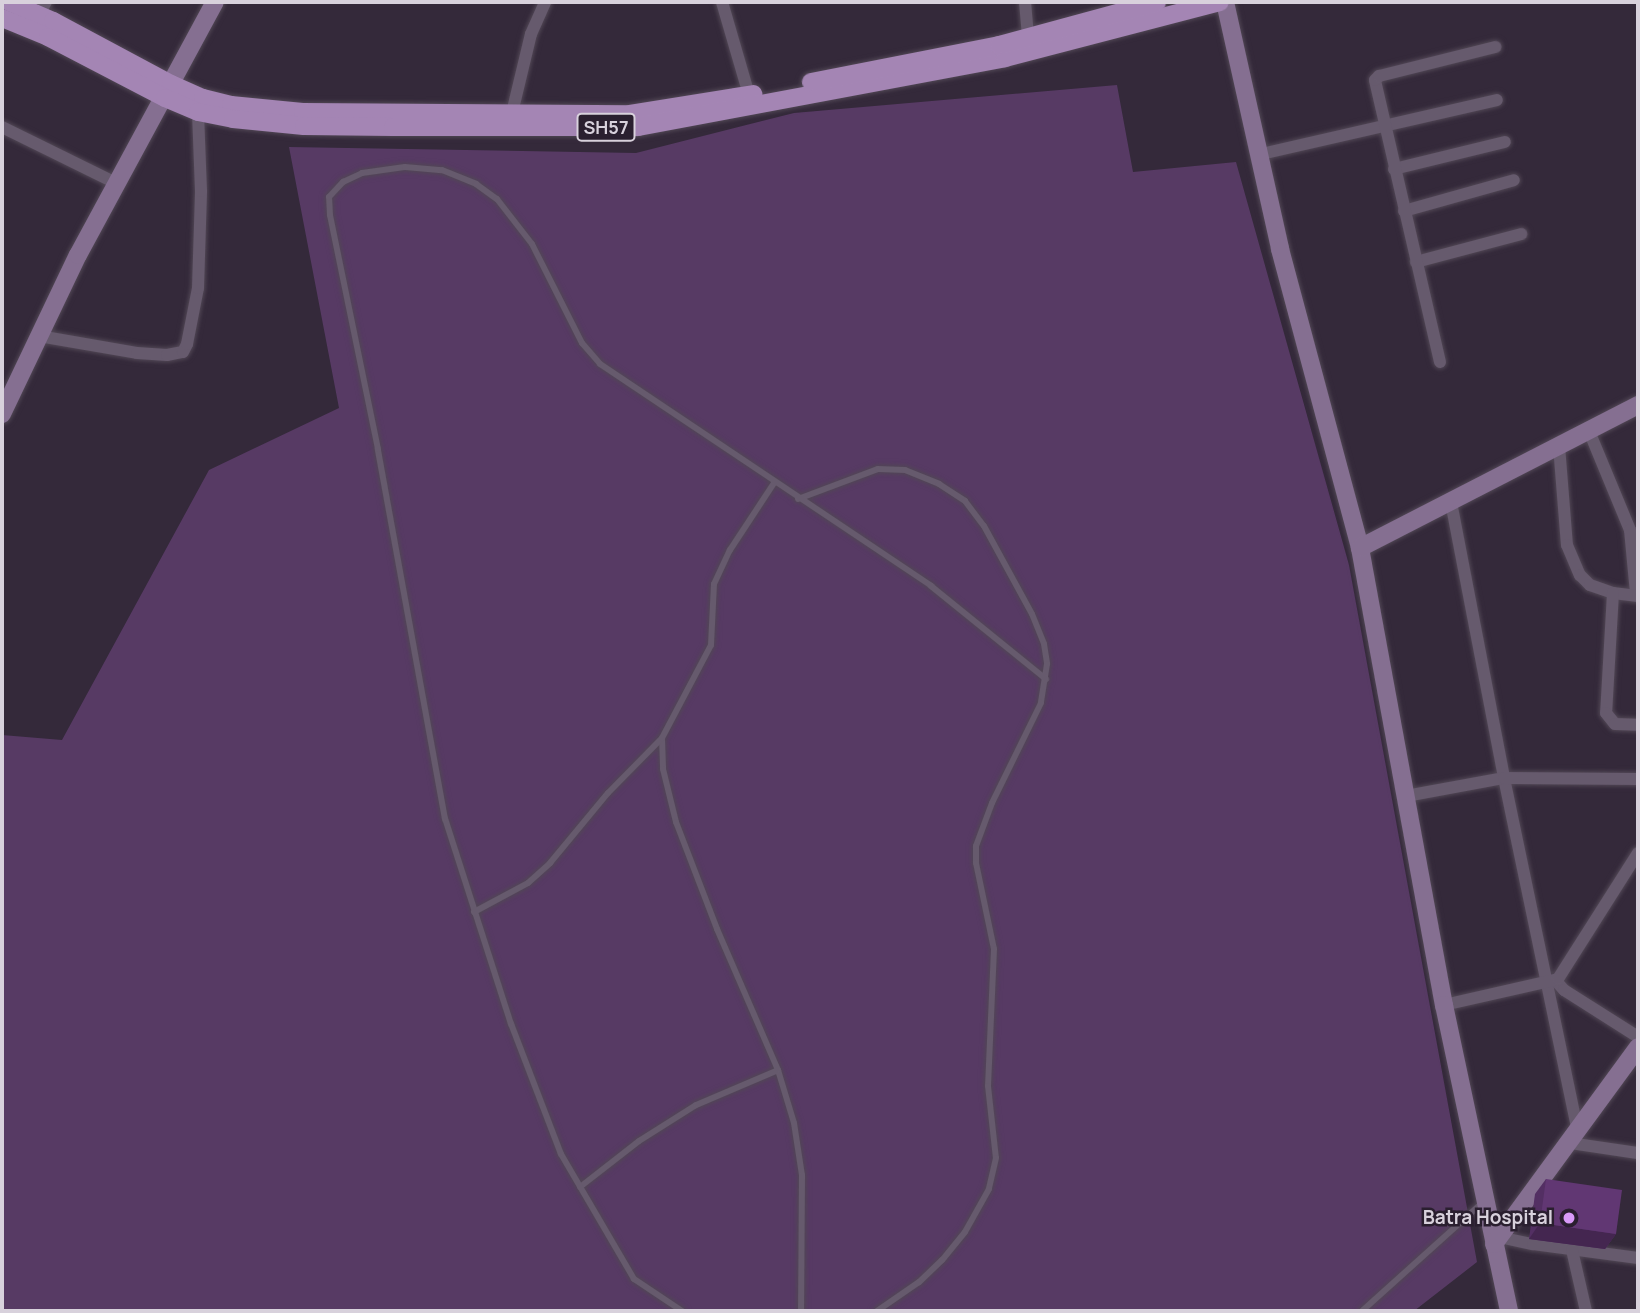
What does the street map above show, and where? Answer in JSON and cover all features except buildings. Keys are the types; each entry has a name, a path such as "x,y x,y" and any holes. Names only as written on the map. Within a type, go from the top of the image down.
{"main road":[{"name":"SH57","path":"9,2 42,8 198,111 233,119 304,126 638,127 1005,58 1222,2"},
{"name":"SH57","path":"2,18 168,91 231,105 303,112 630,114 749,95 1028,37 1157,2"}],"street":[{"path":"2,414 6,395 39,336 78,254 215,2"},
{"path":"512,113 531,34 545,2"},
{"path":"722,2 749,95"},
{"path":"1025,2 1028,37"},
{"path":"1222,2 1257,155 1360,548 1444,1005 1484,1201 1497,1240 1509,1311"},
{"path":"1440,362 1375,86 1379,76 1494,47"},
{"path":"1257,155 1497,100"},
{"path":"39,336 137,353 167,355 183,352 198,288 201,191 198,111"},
{"path":"2,127 118,184"},
{"path":"1394,169 1505,142"},
{"path":"1404,211 1514,180"},
{"path":"1416,262 1521,234"},
{"path":"1360,548 1638,405"},
{"path":"1559,446 1567,545 1573,563 1590,585 1613,593 1637,595 1630,530 1589,430"},
{"path":"1451,502 1504,778 1551,982 1574,1138"},
{"path":"1613,593 1606,713 1615,724 1638,724"},
{"path":"1406,796 1504,778 1638,779"},
{"path":"1551,982 1638,853"},
{"path":"1444,1005 1551,982 1638,1037"},
{"path":"1497,1240 1638,1047"},
{"path":"1574,1138 1638,1153"},
{"path":"1497,1240 1638,1258"},
{"path":"1572,1250 1586,1311"}],"lane":[{"path":"682,1311 634,1279 561,1154 516,1037 474,912 445,819 378,449 330,215 329,197 343,182 362,173 405,167 442,170 476,184 497,200 532,244 582,343 600,364 931,586 1046,679"},
{"path":"798,499 878,469 905,470 939,484 965,501 984,526 1032,614 1044,644 1046,679 1041,704 992,803 976,846 976,863 994,949 989,1086 996,1158 989,1189 965,1231 942,1259 919,1282 877,1311"},
{"path":"474,912 528,883 550,863 608,793 662,738 711,645 715,584 730,550 774,483"},
{"path":"662,738 663,769 676,822 717,929 778,1070 794,1123 802,1175 801,1311"},
{"path":"580,1187 639,1140 696,1105 778,1070"},
{"path":"1362,1311 1484,1201"}],"shaded area":[{"path":"1117,85 1133,172 1236,162 1349,565 1477,1262 1414,1311 2,1311 2,735 62,740 209,470 339,408 289,147 636,153 794,113"}],"place":[{"name":"Batra Hospital","path":"1569,1218"}]}
